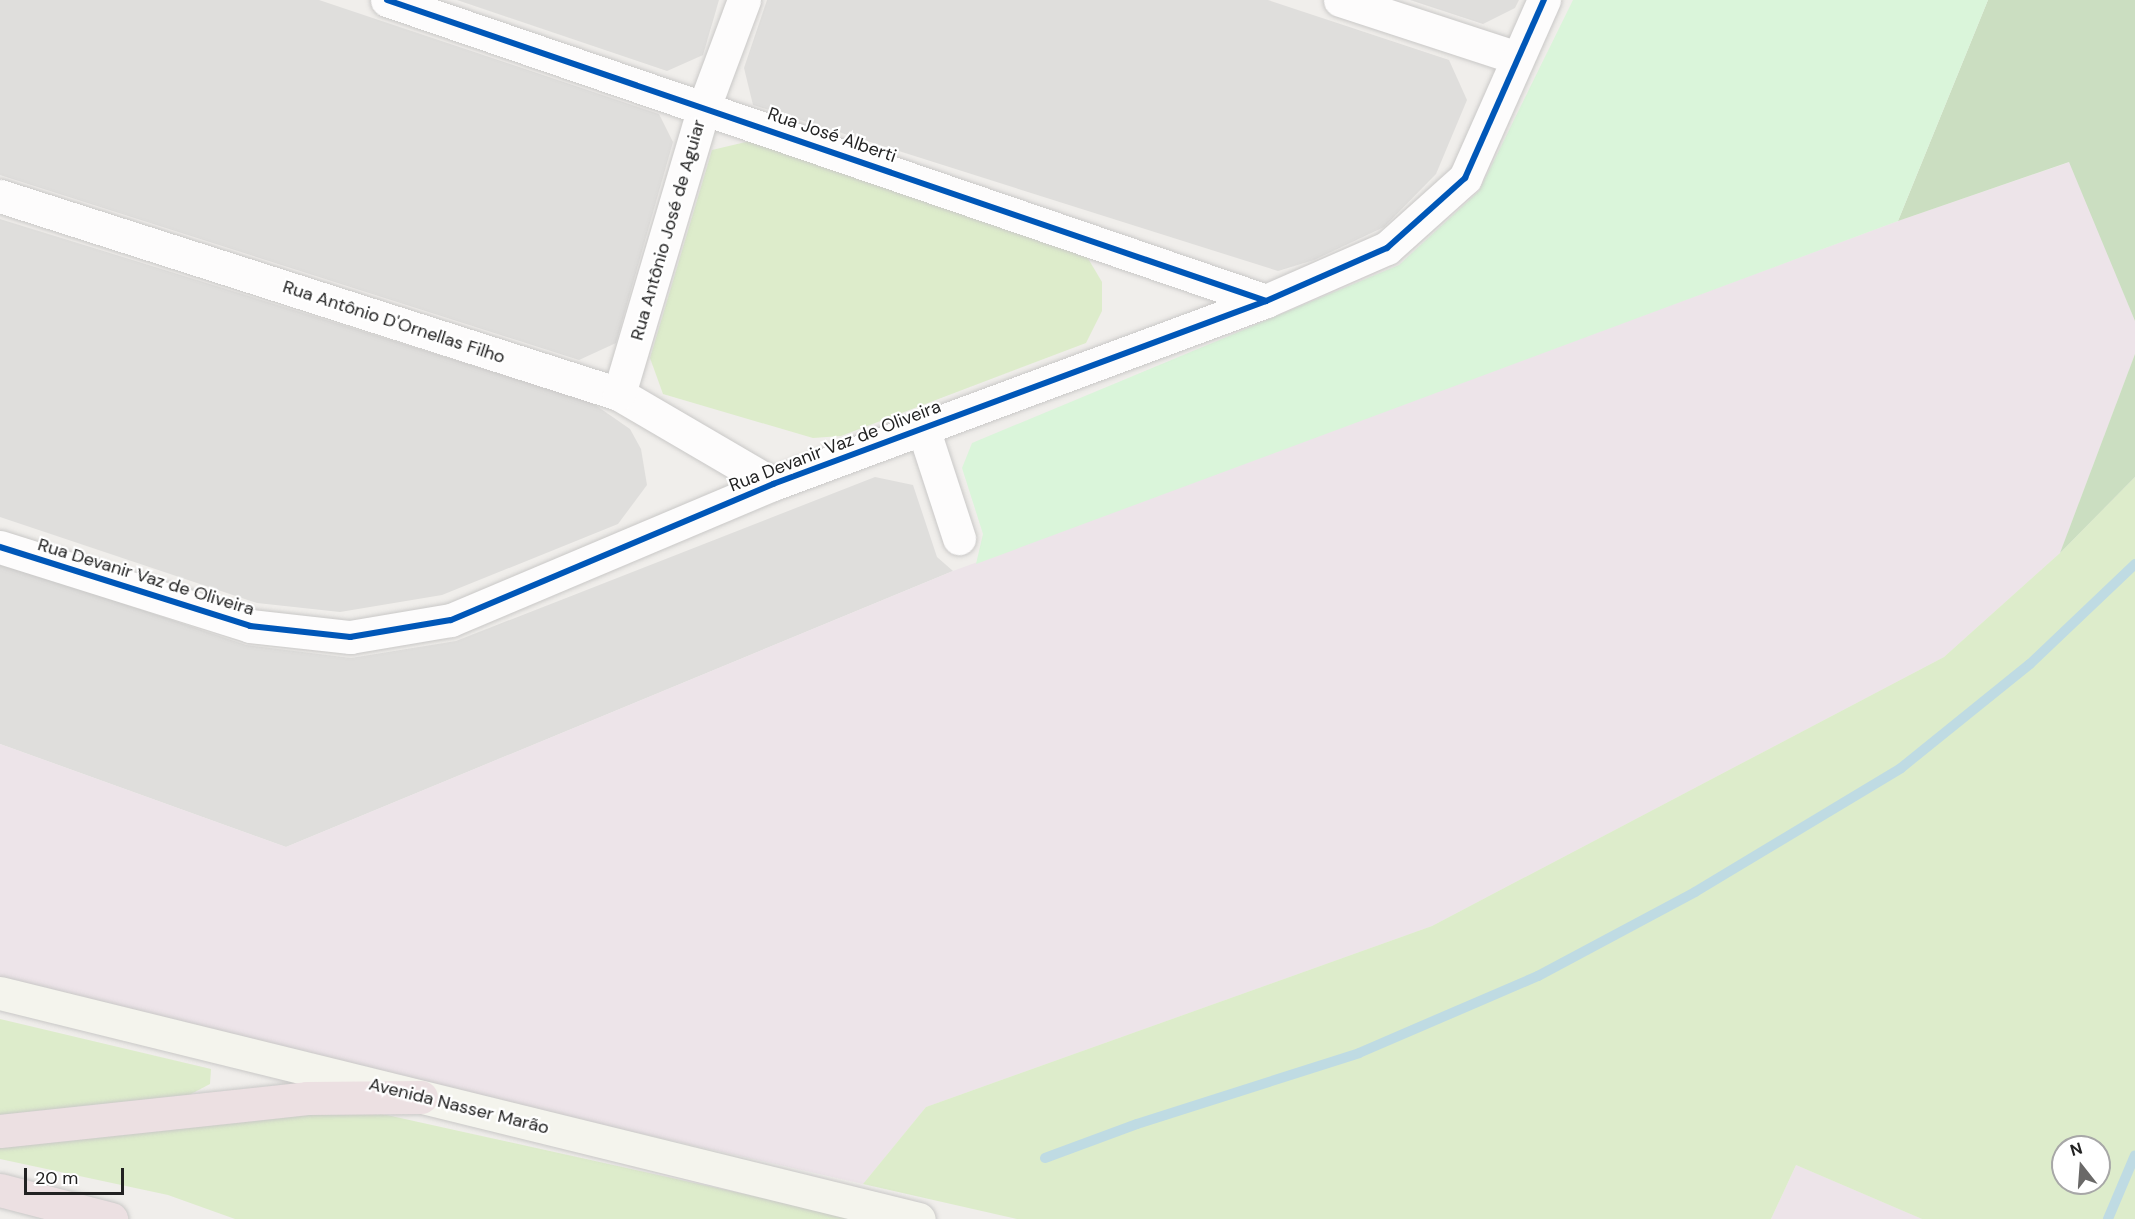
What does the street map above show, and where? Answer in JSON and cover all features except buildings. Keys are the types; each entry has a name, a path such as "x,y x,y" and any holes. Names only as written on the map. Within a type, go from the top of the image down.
{"highway":[{"path":"0,1131 307,1098 421,1097"},
{"path":"0,1190 111,1219"}],"main road":[{"name":"Avenida Nasser Marão","path":"0,993 919,1219"}],"street":[{"name":"Rua José Alberti","path":"387,0 704,106 1266,301"},
{"name":"Rua Antônio José de Aguiar","path":"620,394 704,106 744,0"},
{"path":"1340,0 1517,58"},
{"name":"Rua Devanir Vaz de Oliveira","path":"0,547 250,627 350,637 451,620 773,484 1266,301 1387,248 1465,178 1544,0"},
{"name":"Rua Antônio D'Ornellas Filho","path":"0,196 620,394 773,484"},
{"path":"923,428 959,538"}],"shaded area":[{"path":"0,0 319,0 659,114 673,142 616,343 579,360 0,175"},
{"path":"457,0 719,0 703,55 667,71"},
{"path":"767,0 1268,0 1449,60 1467,100 1436,174 1384,227 1314,260 1278,271 753,105 744,68"},
{"path":"1410,0 1519,0 1515,8 1483,24"},
{"path":"2070,162 2135,321 2135,354 2060,553 1944,657 1432,926 926,1107 863,1184 423,1084 0,981 0,744 286,847 953,571 1898,221"},
{"path":"0,219 591,402 630,429 641,449 647,485 618,524 442,595 340,612 257,603 0,517"},
{"path":"875,477 913,485 937,557 953,571 286,847 0,744 0,562 246,645 351,658 456,641"},
{"path":"1796,1165 1922,1219 1771,1219"}],"green space":[{"path":"1573,0 1988,0 1898,221 976,564 983,534 962,468 972,443 1399,265 1479,191"},
{"path":"1988,0 2135,0 2135,321 2069,162 1898,221"},
{"path":"750,141 1086,255 1102,282 1102,311 1086,343 841,436 813,438 663,394 650,358 712,150"},
{"path":"2135,354 2135,477 2060,553"},
{"path":"2135,477 2135,1219 1922,1219 1796,1165 1771,1219 1017,1219 863,1184 926,1107 1432,926 1944,657 2060,553"},
{"path":"0,1019 211,1069 210,1084 189,1095 0,1115"},
{"path":"346,1106 850,1219 235,1219 168,1195 0,1159 0,1143"}],"waterway":[{"path":"1045,1158 1137,1124 1359,1053 1538,976 1695,892 1901,768 2030,664 2135,564"},
{"path":"2108,1219 2135,1155"}],"cycle path":[{"path":"387,0 1266,301"},
{"path":"0,547 250,626 350,637 451,620 773,484 1266,301 1387,248 1465,178 1544,0"}]}
